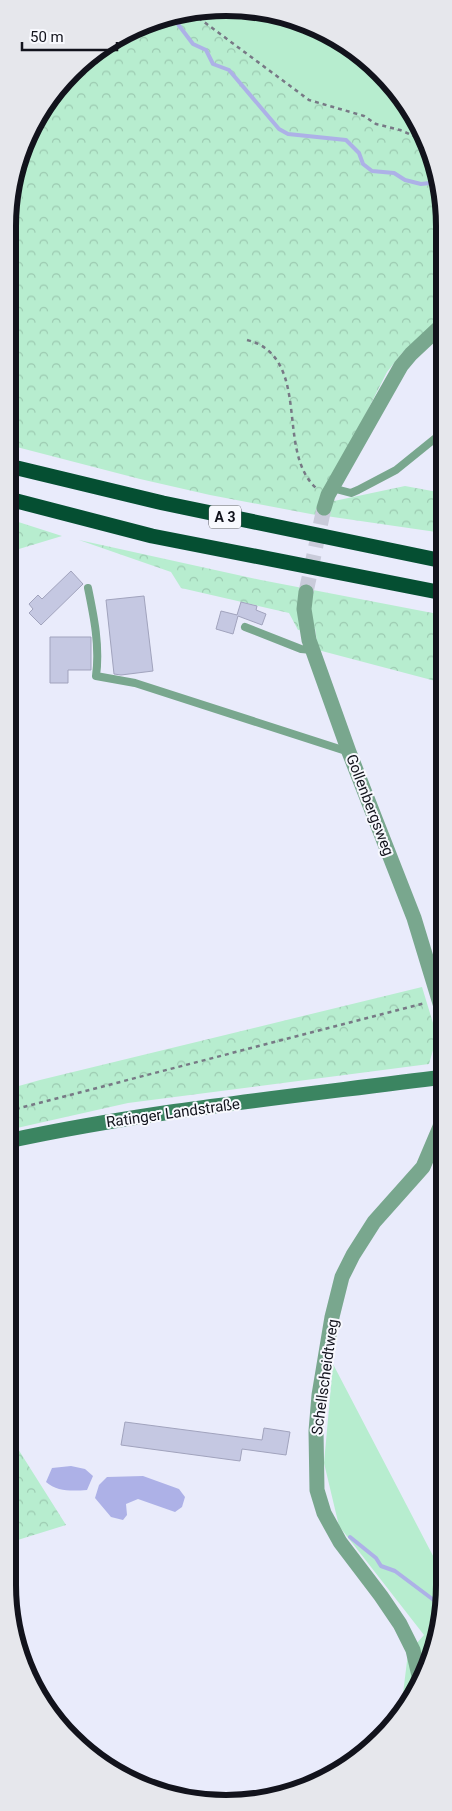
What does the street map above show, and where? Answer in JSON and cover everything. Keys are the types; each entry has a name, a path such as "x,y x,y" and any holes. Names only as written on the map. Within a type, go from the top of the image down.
{"highway":[{"name":"A 3","path":"16,468 163,503 436,560"},
{"name":"A 3","path":"16,502 152,536 436,592"}],"main road":[{"name":"Ratinger Landstraße","path":"16,1139 58,1130 168,1112 436,1078"}],"street":[{"path":"328,497 401,366 436,331"},
{"name":"Gollenbergsweg","path":"306,592 304,609 308,640 328,690 349,752 414,918 436,989"},
{"name":"Schellscheidtweg","path":"418,1670 413,1650 400,1624 340,1542 324,1513 317,1490 316,1431 319,1395 332,1318 342,1277 353,1255 374,1222 423,1167 436,1136"}],"lane":[{"path":"328,497 351,493 396,470 436,438"},
{"path":"88,588 94,617 98,658 96,676 135,683 349,752"},
{"path":"244,627 301,649 312,650"}],"path":[{"path":"198,18 309,100 364,116 376,124 400,130 416,137"},
{"path":"248,340 260,344 267,349 280,366 290,400 297,453 303,471 310,482 328,497"},
{"path":"16,1110 436,1000"}],"green space":[{"path":"226,16 267,20 293,27 331,44 364,68 384,88 408,121 416,137 400,130 376,124 364,116 309,100 199,18"},
{"path":"199,18 309,100 364,116 376,124 400,130 416,137 420,146 429,172 434,199 436,226 436,321 402,353 387,372 316,515 210,495 16,447 16,226 23,172 32,146 44,121 68,88 98,60 121,44 127,41 131,42 159,27"},
{"path":"405,486 436,492 436,532 326,516 334,501"},
{"path":"16,521 62,536 16,550"},
{"path":"79,540 261,580 436,614 436,681 318,650 315,628 298,630 289,613 181,588 171,572"},
{"path":"422,987 436,1033 429,1064 128,1103 16,1128 16,1087"},
{"path":"333,1364 436,1562 434,1612 429,1639 420,1665 402,1698 408,1653 424,1635 339,1526 324,1463"},
{"path":"16,1446 66,1525 16,1541"}],"water":[{"path":"71,1466 85,1469 93,1476 87,1490 71,1491 60,1489 46,1482 52,1468"},
{"path":"143,1476 179,1489 185,1497 182,1507 175,1512 138,1499 126,1504 127,1515 123,1520 111,1517 95,1498 99,1485 107,1477"}],"building":[{"path":"71,571 83,584 41,625 29,613 33,609 29,604 38,595 42,599"},
{"path":"144,596 153,671 121,675 114,674 106,600"},
{"path":"241,602 257,606 256,610 266,614 262,625 238,616 233,634 216,629 221,611 237,615"},
{"path":"50,637 91,637 91,670 68,670 68,683 50,683"},
{"path":"125,1422 262,1440 264,1428 290,1432 286,1455 242,1449 240,1461 121,1445"}],"waterway":[{"path":"176,22 193,44 206,50 213,64 229,70 279,129 288,134 346,140 359,153 363,164 372,171 394,173 405,180 421,184 431,183"},
{"path":"350,1537 376,1558 381,1566 395,1571 435,1601"}],"tunnel":[{"path":"306,592 324,508"}]}
